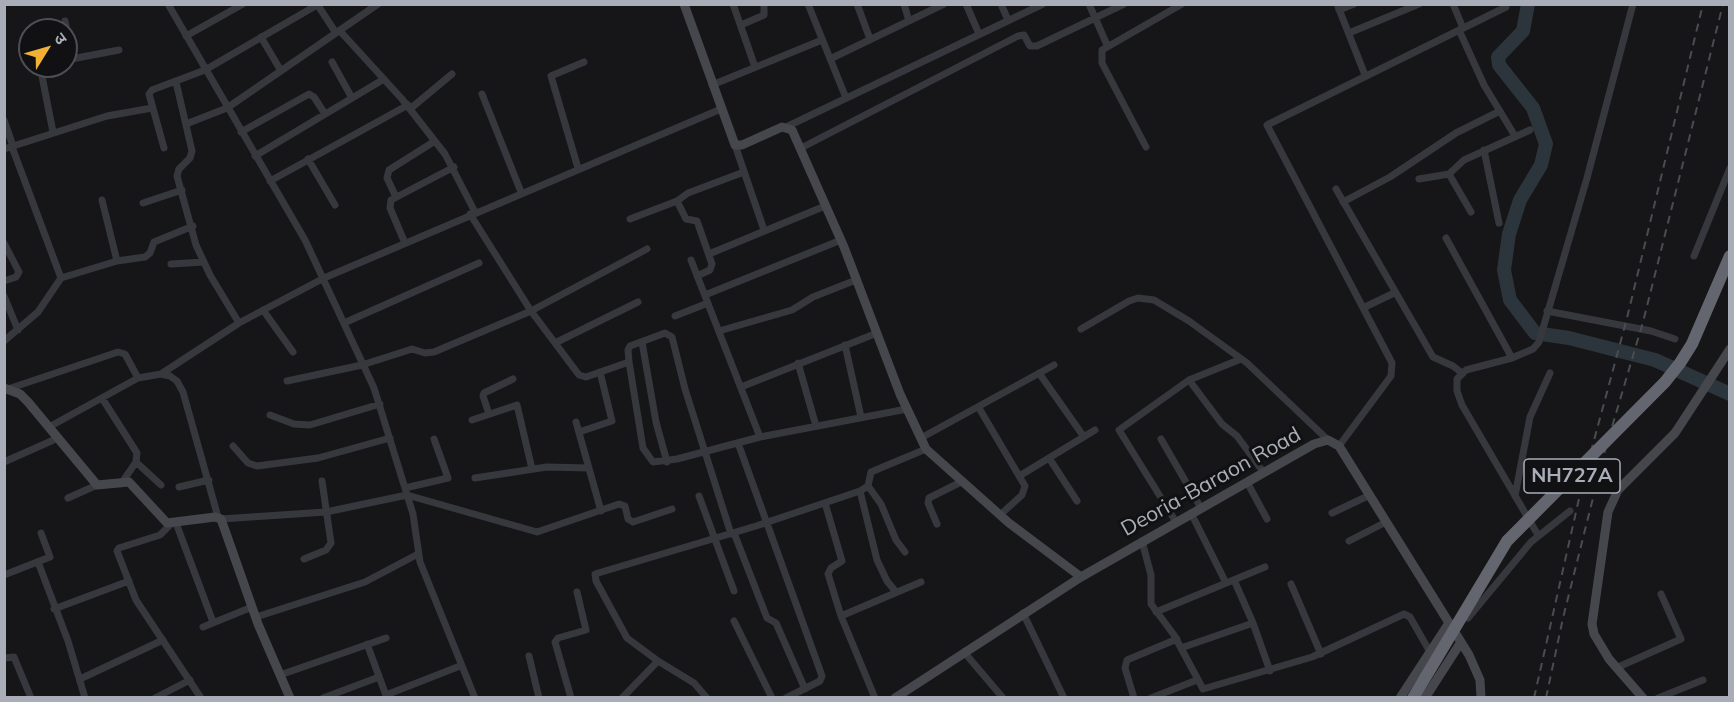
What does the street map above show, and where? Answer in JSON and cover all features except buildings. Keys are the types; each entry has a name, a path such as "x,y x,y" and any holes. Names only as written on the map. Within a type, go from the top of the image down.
{"highway":[{"name":"NH727A","path":"1413,698 1507,541 1665,382 1680,363 1692,344 1730,256"}],"street":[{"path":"168,4 324,278 380,404 413,514 418,554 460,666 475,698"},
{"path":"186,36 243,4"},
{"path":"186,124 227,108 378,4"},
{"path":"684,4 764,230"},
{"path":"733,4 755,67"},
{"path":"741,25 764,15 764,4"},
{"path":"808,4 846,98"},
{"path":"857,4 870,39"},
{"path":"904,4 909,21"},
{"path":"966,4 980,34"},
{"path":"1001,4 1008,20"},
{"path":"735,145 742,145 786,127 1043,4"},
{"path":"1089,4 1107,45"},
{"path":"801,148 1018,36 1024,35 1033,47 1124,4"},
{"path":"1146,147 1102,63 1102,50 1107,45 1182,4"},
{"path":"1354,4 1338,7 1365,75"},
{"path":"1349,33 1419,4"},
{"path":"1453,4 1484,85 1515,136"},
{"path":"1538,536 1462,405 1456,384 1461,373 1512,358 1533,349 1540,337 1587,178 1633,4"},
{"path":"164,148 152,108 150,91 205,70 317,5 338,32 409,107 454,167 472,213 531,310 581,377 629,363"},
{"path":"830,59 939,6"},
{"path":"1339,446 1391,376 1393,369 1267,128 1272,121 1506,7"},
{"path":"261,38 281,71"},
{"path":"712,85 822,40"},
{"path":"78,57 119,50"},
{"path":"332,62 352,98"},
{"path":"578,168 551,76 584,62"},
{"path":"270,181 409,107 452,74"},
{"path":"42,78 53,132"},
{"path":"255,156 384,79"},
{"path":"176,82 192,151 190,158 177,172 193,226 196,245 239,323"},
{"path":"241,132 309,94 314,96 326,114"},
{"path":"482,94 521,192"},
{"path":"10,147 107,116 152,108"},
{"path":"49,427 138,378 161,374 239,323 324,278 521,192 721,109"},
{"path":"1343,202 1390,177 1456,133 1500,111"},
{"path":"4,120 10,147 61,278"},
{"path":"786,127 792,130 801,148 841,240 907,409 926,448 1000,515 1080,577"},
{"path":"1419,178 1449,174 1464,160 1530,130"},
{"path":"396,197 387,178 389,170 435,141"},
{"path":"1484,150 1499,223"},
{"path":"308,159 335,205"},
{"path":"405,243 390,208 391,200 412,192 454,167"},
{"path":"1694,256 1730,168"},
{"path":"630,219 676,201 688,193 744,172"},
{"path":"1449,174 1471,212"},
{"path":"1336,189 1433,357 1453,366 1461,373"},
{"path":"143,203 182,190"},
{"path":"102,200 117,261"},
{"path":"676,201 686,219 697,221 709,254 712,267 697,276"},
{"path":"709,254 825,206"},
{"path":"4,341 38,312 61,278 117,261 149,256 154,243 193,226"},
{"path":"1446,238 1512,358"},
{"path":"705,295 841,240"},
{"path":"4,243 19,272 16,277 4,281"},
{"path":"287,381 362,365 412,349 425,353 434,352 531,310 647,249"},
{"path":"691,261 759,437"},
{"path":"171,264 204,262"},
{"path":"344,323 479,263"},
{"path":"719,331 792,309 813,297 856,280"},
{"path":"1363,308 1394,293"},
{"path":"4,296 18,330"},
{"path":"1081,329 1129,301 1145,298 1167,307 1241,359 1328,440"},
{"path":"555,343 638,302"},
{"path":"675,316 708,303"},
{"path":"263,310 293,352"},
{"path":"1546,313 1651,331 1675,339"},
{"path":"805,688 776,623 768,618 733,533 704,452 672,337 665,333 629,348 635,413 645,453 653,462 667,462 704,452 738,443 759,437 907,409"},
{"path":"741,387 877,333"},
{"path":"642,342 656,422 667,462"},
{"path":"845,345 861,417"},
{"path":"1643,698 1616,668 1594,634 1592,624 1612,499 1627,480 1666,445 1694,406 1729,349"},
{"path":"8,388 118,352 125,354 138,378"},
{"path":"1176,522 1119,430 1189,380 1241,359"},
{"path":"798,363 816,426"},
{"path":"921,438 1054,365"},
{"path":"579,432 612,421 600,372"},
{"path":"1040,373 1084,436"},
{"path":"1515,497 1530,417 1550,373"},
{"path":"161,374 177,381 183,392 220,518 255,617 290,698"},
{"path":"489,414 484,393 513,379"},
{"path":"1189,380 1222,424 1237,435 1264,472"},
{"path":"8,388 28,402 97,485"},
{"path":"102,398 136,449 136,462 123,481"},
{"path":"270,415 294,424 310,425 380,404"},
{"path":"472,420 518,406 532,469"},
{"path":"979,408 1026,486 1025,492 1000,515"},
{"path":"576,422 601,511"},
{"path":"1021,476 1095,430"},
{"path":"4,462 58,438"},
{"path":"233,446 248,463 257,466 318,458 390,438"},
{"path":"69,498 97,485 123,481 133,485 164,521 174,523 326,512 448,478 434,439"},
{"path":"1161,439 1201,508"},
{"name":"Deoria-Baraon Road","path":"895,698 1080,577 1320,441 1328,440 1339,446 1469,655 1480,680 1481,698"},
{"path":"738,443 822,676 820,681 786,698"},
{"path":"707,698 694,683 658,661 627,638 595,575 767,523 861,491 868,486 871,472 926,448"},
{"path":"1049,458 1077,501"},
{"path":"136,462 161,485"},
{"path":"475,478 532,469 589,468"},
{"path":"179,487 209,480"},
{"path":"303,559 330,547 322,481"},
{"path":"937,524 928,503 929,498 961,482"},
{"path":"1247,482 1267,519"},
{"path":"868,486 881,504 896,540 905,552"},
{"path":"406,491 537,532 622,503 628,519 633,522 672,509"},
{"path":"861,491 877,560 896,592"},
{"path":"1332,513 1370,495"},
{"path":"699,496 734,591"},
{"path":"825,503 842,558 841,564 828,571 841,616 875,698"},
{"path":"1425,698 1477,604 1538,536 1570,511"},
{"path":"1191,513 1226,583"},
{"path":"1349,541 1386,522"},
{"path":"174,523 160,535 117,549 136,600 201,698"},
{"path":"174,523 213,622"},
{"path":"4,575 51,556 41,533"},
{"path":"1142,541 1151,575 1149,597 1156,612 1177,639 1197,680 1205,690 1321,654 1404,614 1410,617 1430,652"},
{"path":"255,617 365,582 418,554"},
{"path":"38,562 68,641 85,698"},
{"path":"1156,612 1265,567"},
{"path":"1234,580 1253,623 1270,671"},
{"path":"54,609 129,581"},
{"path":"841,616 921,582"},
{"path":"1291,584 1321,654"},
{"path":"571,698 555,642 586,630 577,592"},
{"path":"1616,668 1681,639 1661,594"},
{"path":"203,627 252,607"},
{"path":"1023,613 1064,698"},
{"path":"734,621 772,698"},
{"path":"1181,648 1253,623"},
{"path":"1400,698 1449,623"},
{"path":"280,675 386,638"},
{"path":"1134,698 1125,664 1127,660 1177,639"},
{"path":"80,679 163,640"},
{"path":"367,644 386,696 460,666"},
{"path":"964,652 1003,698"},
{"path":"529,656 539,698"},
{"path":"4,658 14,657 31,698"},
{"path":"622,698 658,661"},
{"path":"323,698 379,677"},
{"path":"155,698 190,680"},
{"path":"1151,698 1197,680"},
{"path":"1658,698 1703,681"}],"waterway":[{"path":"1528,4 1523,31 1498,57 1499,65 1533,108 1546,144 1541,165 1520,200 1509,234 1504,270 1510,300 1535,333 1569,338 1655,360 1730,394"}],"railway":[{"path":"1534,698 1583,481 1627,318 1703,4"},
{"path":"1546,698 1563,618 1604,454 1643,322 1723,4"}]}
